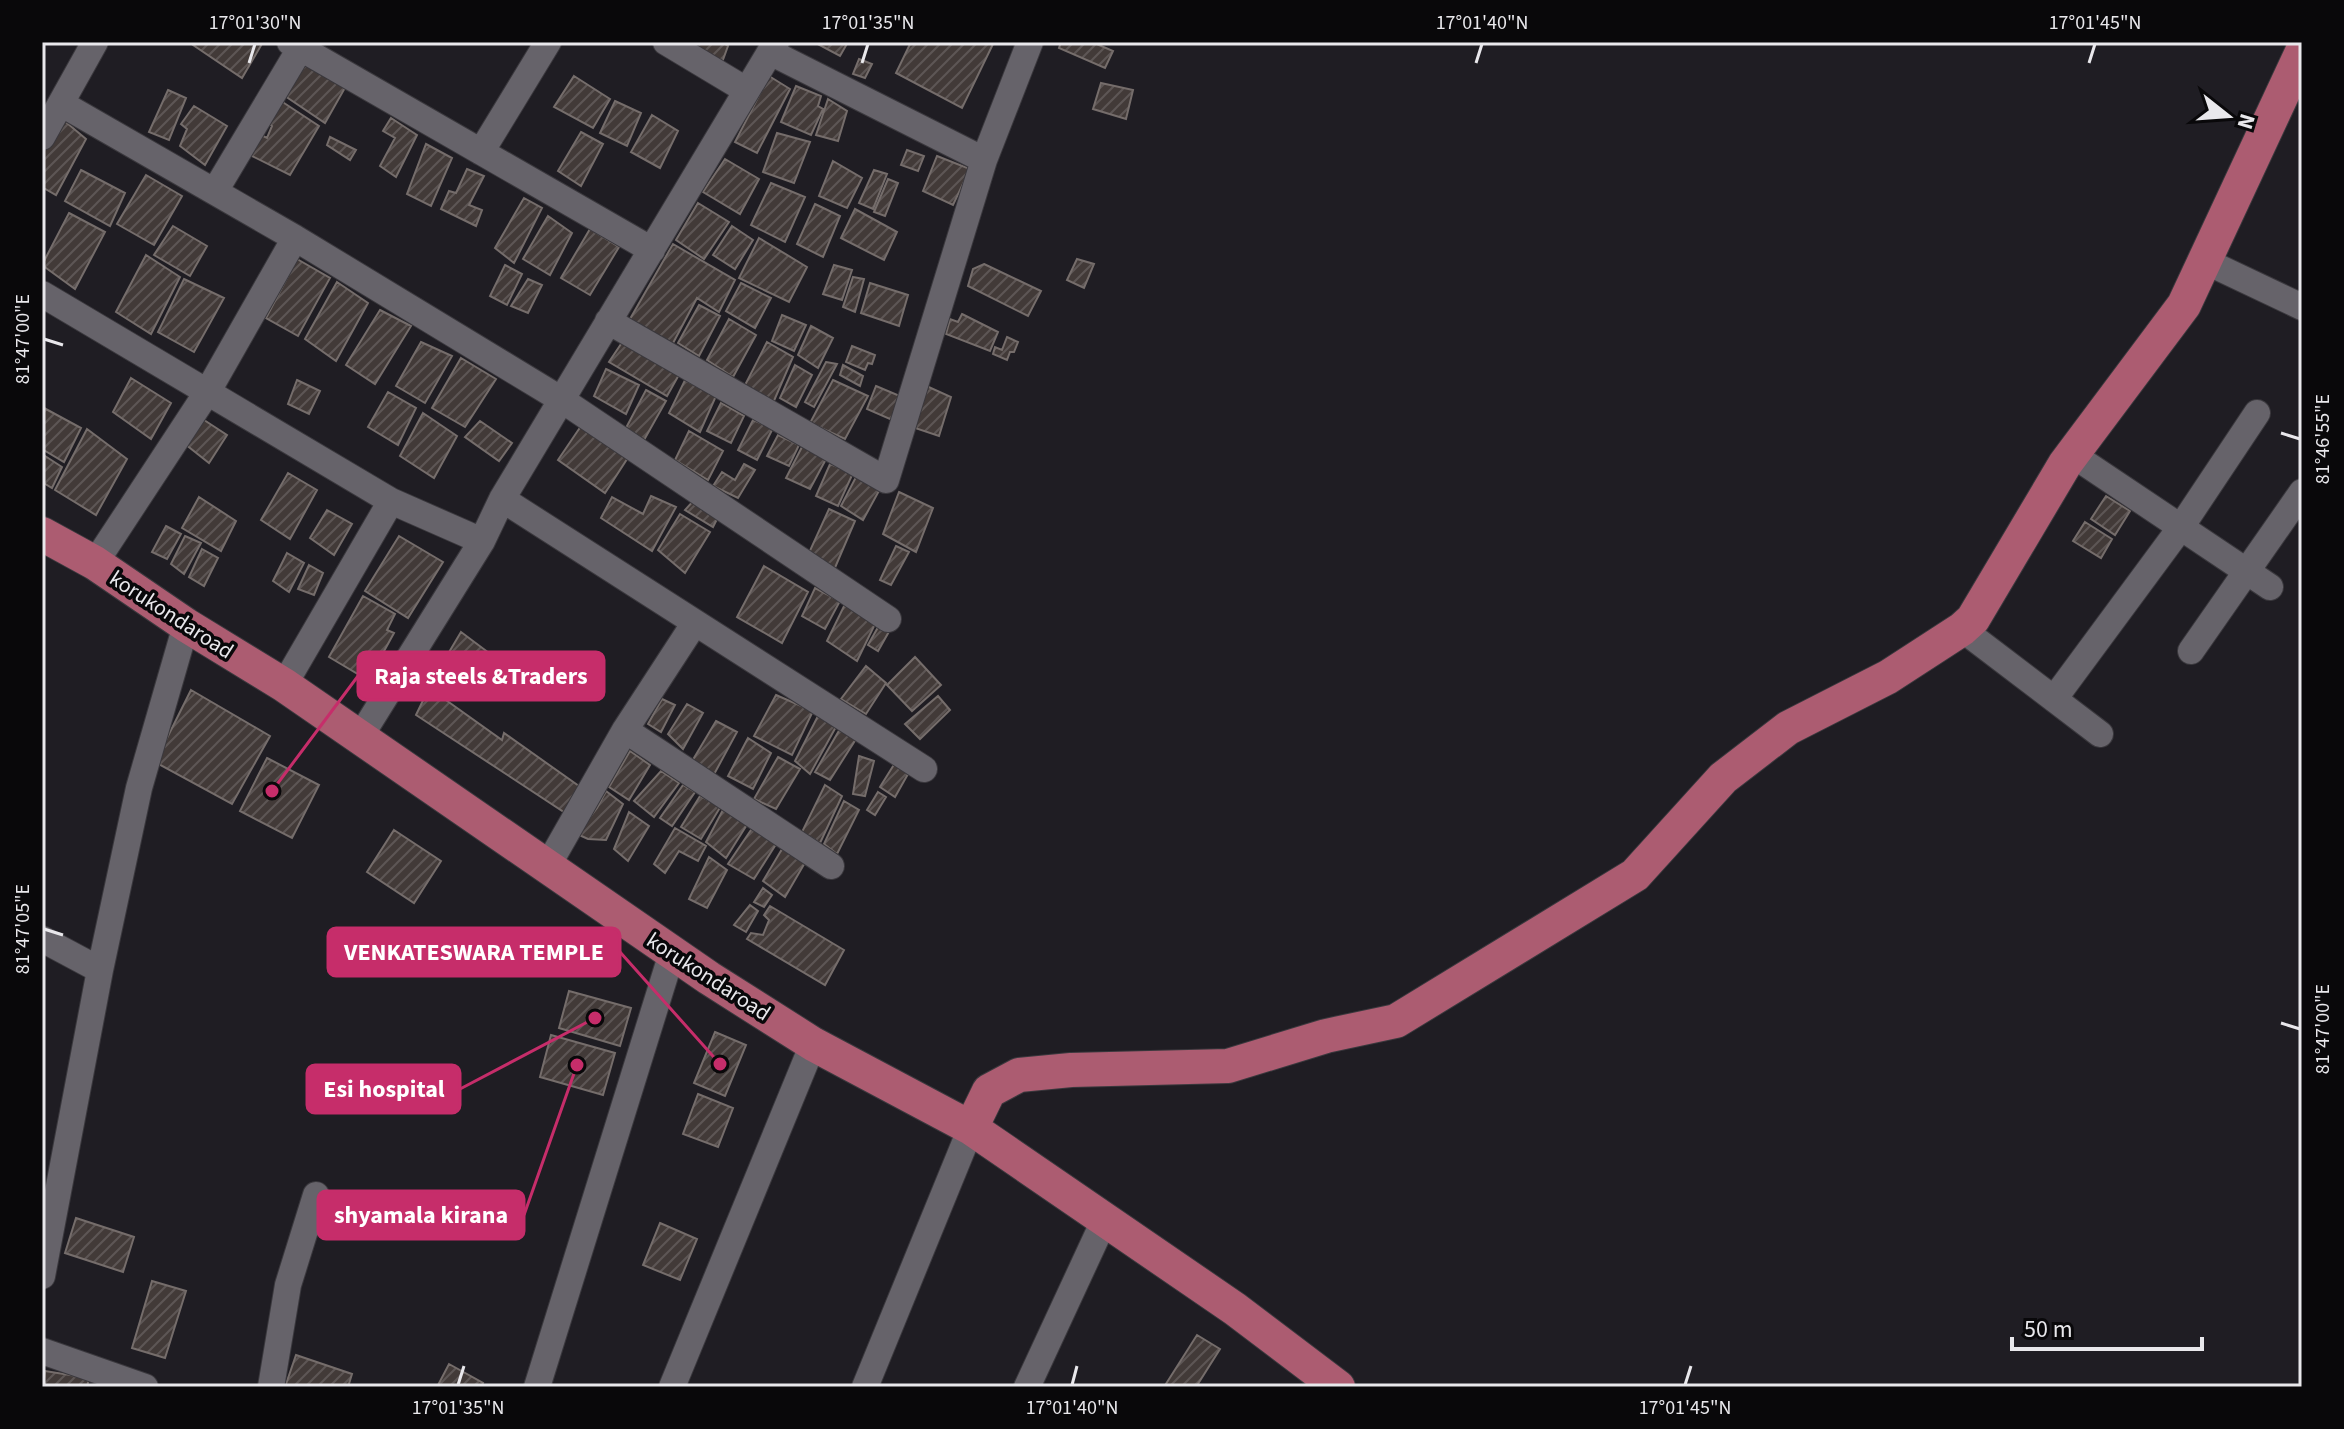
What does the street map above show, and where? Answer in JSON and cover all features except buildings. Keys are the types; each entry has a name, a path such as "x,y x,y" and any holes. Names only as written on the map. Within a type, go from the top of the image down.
{"main road":[{"path":"971,1128 989,1091 1019,1075 1071,1070 1228,1066 1326,1036 1396,1021 1635,875 1723,778 1788,728 1888,677 1962,629 1973,619 2073,455 2184,305 2302,52"},
{"name":"korukondaroad","path":"42,534 95,563 186,625 284,685 672,953 813,1044 971,1128 1235,1309 1333,1385"}],"street":[{"path":"42,137 95,42"},
{"path":"481,152 548,42"},
{"path":"666,42 746,90"},
{"path":"608,321 886,480 984,160 1030,42"},
{"path":"215,191 298,44 652,250"},
{"path":"360,737 482,541 502,499 773,47 984,160"},
{"path":"62,104 295,238 562,400 888,619"},
{"path":"95,563 208,391 295,238"},
{"path":"2205,261 2302,307"},
{"path":"42,294 391,501 482,541"},
{"path":"2054,699 2181,527 2257,413"},
{"path":"2073,455 2270,587"},
{"path":"2191,651 2302,492"},
{"path":"502,499 924,769"},
{"path":"284,685 391,501"},
{"path":"547,867 625,730 694,624"},
{"path":"42,1276 100,970 139,788 186,625"},
{"path":"1962,629 2100,734"},
{"path":"625,730 831,866"},
{"path":"42,939 100,970"},
{"path":"537,1387 672,953"},
{"path":"672,1387 813,1044"},
{"path":"865,1387 971,1128"},
{"path":"271,1387 288,1285 316,1195"},
{"path":"1027,1387 1104,1221"},
{"path":"42,1351 110,1381 145,1387"}],"place":[{"name":"Raja steels &Traders","path":"272,791"},
{"name":"Esi hospital","path":"595,1018"},
{"name":"VENKATESWARA TEMPLE","path":"720,1064"},
{"name":"shyamala kirana","path":"577,1065"}]}
